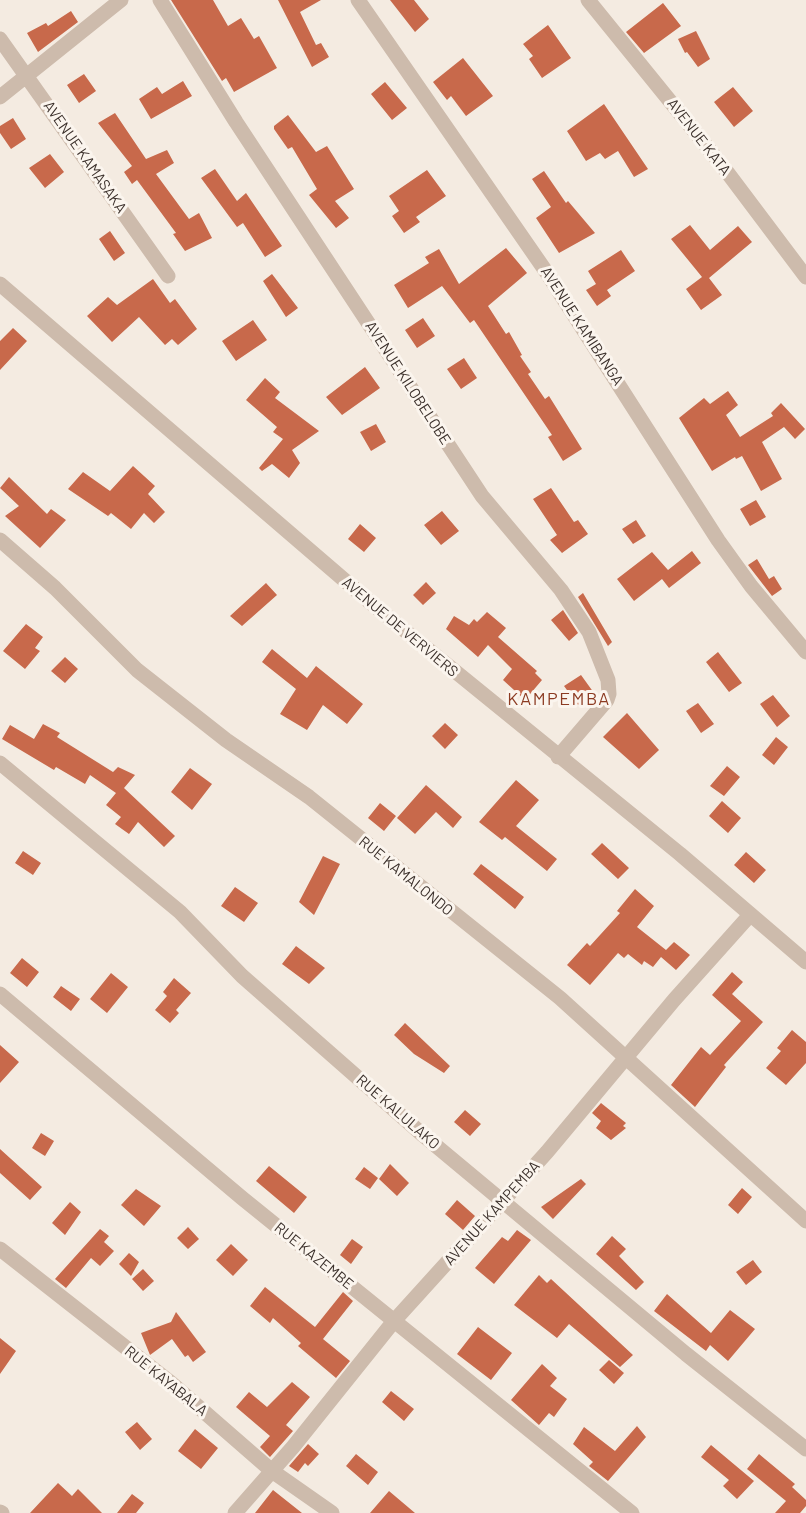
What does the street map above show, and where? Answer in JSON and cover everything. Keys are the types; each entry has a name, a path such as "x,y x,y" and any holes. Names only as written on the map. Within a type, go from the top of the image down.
{"street":[{"path":"0,97 122,0"},
{"name":"AVENUE KILOBELOBE","path":"160,0 236,122 482,496 561,590 589,632 608,680 609,694 607,700 558,757"},
{"name":"AVENUE KAMIBANGA","path":"358,0 559,291 718,540 751,586 806,652"},
{"name":"AVENUE KATA","path":"588,0 721,164 806,277"},
{"name":"AVENUE KAMASAKA","path":"0,39 168,276"},
{"name":"AVENUE DE VERVIERS","path":"0,284 380,610 806,962"},
{"name":"RUE KAMALONDO","path":"0,540 55,588 137,670 226,740 309,798 560,998 806,1221"},
{"name":"RUE KALULAKO","path":"0,763 180,912 242,976 502,1199 687,1354 806,1449"},
{"name":"AVENUE KAMPEMBA","path":"235,1513 394,1321 502,1199 547,1152 750,915"},
{"name":"RUE KAZEMBE","path":"0,994 242,1198 632,1513"},
{"name":"RUE KAYABALA","path":"0,1249 171,1383 272,1471 332,1513"}],"building":[{"path":"171,0 213,0 228,26 241,18 254,39 259,36 277,68 234,92 226,78 222,81"},
{"path":"278,0 321,0 300,12 316,45 321,43 329,57 312,67"},
{"path":"390,0 414,0 429,19 415,32"},
{"path":"663,3 681,26 644,53 626,32"},
{"path":"71,11 78,22 38,52 27,33 46,23 48,26"},
{"path":"548,25 571,58 542,78 529,59 533,56 523,44"},
{"path":"696,31 710,59 698,67 687,52 685,53 678,39"},
{"path":"463,58 493,96 466,116 451,96 447,100 433,82"},
{"path":"84,74 96,91 79,103 67,85"},
{"path":"183,81 192,96 151,119 139,99 157,87 162,94"},
{"path":"385,82 407,108 392,120 371,94"},
{"path":"733,87 753,111 734,127 714,102"},
{"path":"604,104 648,169 634,177 618,151 605,159 600,153 586,161 567,131"},
{"path":"115,113 146,159 167,150 174,163 156,174 189,219 199,213 212,238 185,251 173,234 176,233 137,180 132,184 124,172 132,166 98,123"},
{"path":"288,115 316,152 327,146 354,189 335,201 349,218 336,228 309,195 317,189 292,147 288,149 274,129 274,126"},
{"path":"13,118 26,139 11,149 0,133 0,126"},
{"path":"50,154 64,172 45,188 29,168"},
{"path":"215,169 237,201 246,193 282,246 265,257 243,223 237,227 201,178"},
{"path":"427,170 446,196 416,217 420,222 404,233 392,216 399,211 389,196"},
{"path":"544,171 566,203 568,201 595,233 559,253 536,218 551,207 532,179"},
{"path":"690,225 710,250 738,226 752,242 709,278 722,295 701,310 686,289 702,277 671,239"},
{"path":"110,231 125,253 114,261 99,239"},
{"path":"506,248 527,273 488,306 506,334 509,332 522,355 520,356 531,372 528,374 545,399 549,396 582,449 563,461 548,437 552,435 474,320 470,323 442,286 408,308 394,285 429,263 425,257 439,249 459,284"},
{"path":"621,250 635,271 607,290 611,296 597,306 586,290 596,284 588,271"},
{"path":"272,274 298,308 286,317 263,281"},
{"path":"153,279 170,303 175,299 197,329 178,345 172,339 165,345 139,317 112,342 87,316 108,297 117,305"},
{"path":"423,318 435,336 417,348 405,330"},
{"path":"253,320 267,340 236,361 222,341"},
{"path":"13,328 27,341 0,370 0,341"},
{"path":"464,358 477,378 461,389 447,369"},
{"path":"365,367 380,388 342,415 326,397"},
{"path":"265,378 280,392 275,398 319,431 292,450 300,463 289,478 272,464 262,471 259,468 283,439 273,432 277,427 246,400"},
{"path":"728,391 738,405 726,415 740,437 773,416 771,413 781,403 805,429 795,439 784,427 762,442 782,479 761,491 742,456 736,459 735,457 712,471 679,418 704,398 710,404"},
{"path":"376,424 386,442 371,451 360,432"},
{"path":"133,466 155,486 148,494 165,512 154,523 144,513 131,529 111,513 108,516 68,489 83,472 110,491"},
{"path":"9,477 47,514 51,509 66,520 40,548 5,516 19,506 0,488"},
{"path":"551,488 574,522 578,520 588,534 562,553 550,540 557,535 533,499"},
{"path":"756,500 766,517 750,526 740,509"},
{"path":"442,511 459,531 441,545 424,525"},
{"path":"636,520 646,536 633,544 622,529"},
{"path":"360,524 376,538 364,552 348,539"},
{"path":"692,551 701,563 669,588 662,579 634,601 617,579 652,552 668,570"},
{"path":"757,559 769,579 774,576 782,589 772,596 748,565"},
{"path":"426,582 436,593 423,605 413,595"},
{"path":"266,583 277,595 242,626 230,616"},
{"path":"583,593 612,642 608,646 578,597"},
{"path":"563,610 578,633 569,641 551,620"},
{"path":"487,612 506,628 498,637 537,671 535,673 542,680 525,700 503,680 512,669 488,645 478,657 446,629 454,616 469,625 474,619 477,622"},
{"path":"26,624 43,637 35,648 40,651 25,669 3,651"},
{"path":"272,649 307,678 316,666 363,704 347,724 323,705 307,730 280,714 296,689 262,662"},
{"path":"718,652 742,683 729,692 706,662"},
{"path":"65,657 78,669 65,683 51,671"},
{"path":"581,675 594,693 578,705 564,686"},
{"path":"773,695 790,716 777,727 760,704"},
{"path":"698,703 714,724 701,733 686,711"},
{"path":"627,713 659,750 639,769 603,737"},
{"path":"445,723 458,735 445,749 432,736"},
{"path":"43,724 60,733 57,737 113,772 118,767 135,775 124,788 175,836 164,847 138,822 129,834 115,824 121,817 106,805 116,793 90,775 85,784 56,767 54,770 2,739 10,725 34,739"},
{"path":"776,737 788,747 774,765 762,755"},
{"path":"727,766 740,777 724,796 710,786"},
{"path":"190,768 212,784 192,810 171,792"},
{"path":"516,780 539,800 516,826 557,859 547,871 505,837 502,840 479,822"},
{"path":"426,785 462,817 453,828 436,812 415,834 397,818"},
{"path":"722,801 741,818 728,833 709,816"},
{"path":"380,803 396,816 384,831 368,818"},
{"path":"602,843 629,868 618,879 591,854"},
{"path":"23,851 41,863 33,875 15,863"},
{"path":"746,852 766,870 754,883 734,865"},
{"path":"323,856 340,864 314,915 299,902"},
{"path":"481,864 524,897 515,909 473,874"},
{"path":"235,887 258,903 244,922 221,906"},
{"path":"635,889 654,906 637,927 666,950 674,942 690,955 676,970 661,957 653,967 644,961 642,965 628,954 624,958 618,953 590,985 567,965 587,943 590,946 620,913 617,911"},
{"path":"296,946 325,968 309,984 282,964"},
{"path":"22,958 39,972 27,987 10,973"},
{"path":"732,972 743,982 732,994 763,1022 724,1065 726,1067 695,1107 671,1085 701,1047 710,1055 741,1021 712,995"},
{"path":"111,973 128,987 107,1013 90,999"},
{"path":"174,978 191,993 176,1010 179,1013 170,1023 155,1010 167,996 163,992"},
{"path":"61,986 80,999 71,1011 53,997"},
{"path":"405,1023 450,1066 444,1073 414,1054 394,1035"},
{"path":"792,1030 806,1042 806,1063 786,1085 766,1068 781,1051 777,1048"},
{"path":"0,1045 19,1062 0,1083"},
{"path":"601,1103 626,1123 623,1126 626,1128 611,1140 596,1128 601,1121 592,1113"},
{"path":"465,1110 481,1124 470,1136 454,1122"},
{"path":"41,1133 54,1141 45,1156 32,1148"},
{"path":"0,1149 42,1187 30,1200 0,1173"},
{"path":"390,1164 409,1183 397,1196 379,1179"},
{"path":"269,1166 307,1197 294,1213 256,1181"},
{"path":"364,1167 378,1178 370,1189 355,1179"},
{"path":"581,1179 586,1184 553,1219 541,1207"},
{"path":"742,1188 752,1197 738,1214 728,1205"},
{"path":"136,1189 161,1206 144,1226 121,1205"},
{"path":"457,1200 475,1216 463,1230 445,1214"},
{"path":"70,1202 81,1212 65,1235 52,1223"},
{"path":"188,1227 199,1239 188,1249 177,1238"},
{"path":"100,1229 109,1236 104,1242 114,1251 100,1266 91,1258 66,1288 55,1279"},
{"path":"517,1230 531,1240 494,1284 475,1268 502,1237 508,1241"},
{"path":"612,1236 626,1249 619,1256 644,1282 636,1290 596,1254"},
{"path":"352,1239 363,1247 351,1264 340,1255"},
{"path":"231,1244 248,1260 233,1276 216,1260"},
{"path":"129,1253 139,1262 131,1276 119,1264"},
{"path":"753,1260 762,1272 746,1285 736,1272"},
{"path":"143,1269 154,1281 143,1291 132,1279"},
{"path":"539,1275 547,1283 551,1279 633,1355 620,1367 569,1324 557,1338 514,1305"},
{"path":"265,1287 315,1327 343,1292 353,1301 323,1339 350,1361 336,1378 298,1346 301,1343 273,1318 270,1323 250,1306"},
{"path":"667,1294 711,1333 730,1310 755,1329 728,1361 710,1345 706,1351 654,1311"},
{"path":"176,1312 206,1352 193,1362 188,1355 185,1357 172,1339 150,1355 141,1333 171,1322"},
{"path":"478,1327 512,1353 491,1380 457,1354"},
{"path":"0,1338 16,1351 0,1374"},
{"path":"609,1360 624,1373 614,1384 599,1370"},
{"path":"542,1364 557,1378 550,1386 567,1399 554,1417 549,1413 539,1425 511,1400"},
{"path":"292,1382 310,1397 286,1425 293,1431 270,1457 260,1447 270,1436 236,1407 249,1392 267,1407"},
{"path":"391,1391 414,1409 404,1421 382,1402"},
{"path":"137,1422 152,1439 140,1450 125,1432"},
{"path":"637,1426 646,1437 608,1481 589,1466 593,1462 573,1444 584,1427 615,1451"},
{"path":"195,1429 218,1448 201,1469 178,1451"},
{"path":"308,1444 319,1454 308,1466 305,1463 298,1472 289,1466"},
{"path":"711,1445 754,1481 737,1499 723,1486 729,1480 701,1457"},
{"path":"356,1454 378,1472 368,1485 346,1466"},
{"path":"759,1454 795,1484 792,1487 806,1500 806,1506 800,1513 775,1513 786,1501 747,1469"},
{"path":"58,1483 72,1496 78,1489 102,1513 30,1513"},
{"path":"273,1490 302,1513 255,1513"},
{"path":"389,1491 415,1513 370,1513"},
{"path":"132,1494 144,1503 136,1513 117,1513"}],"district":[{"name":"KAMPEMBA","path":"559,699"}]}
